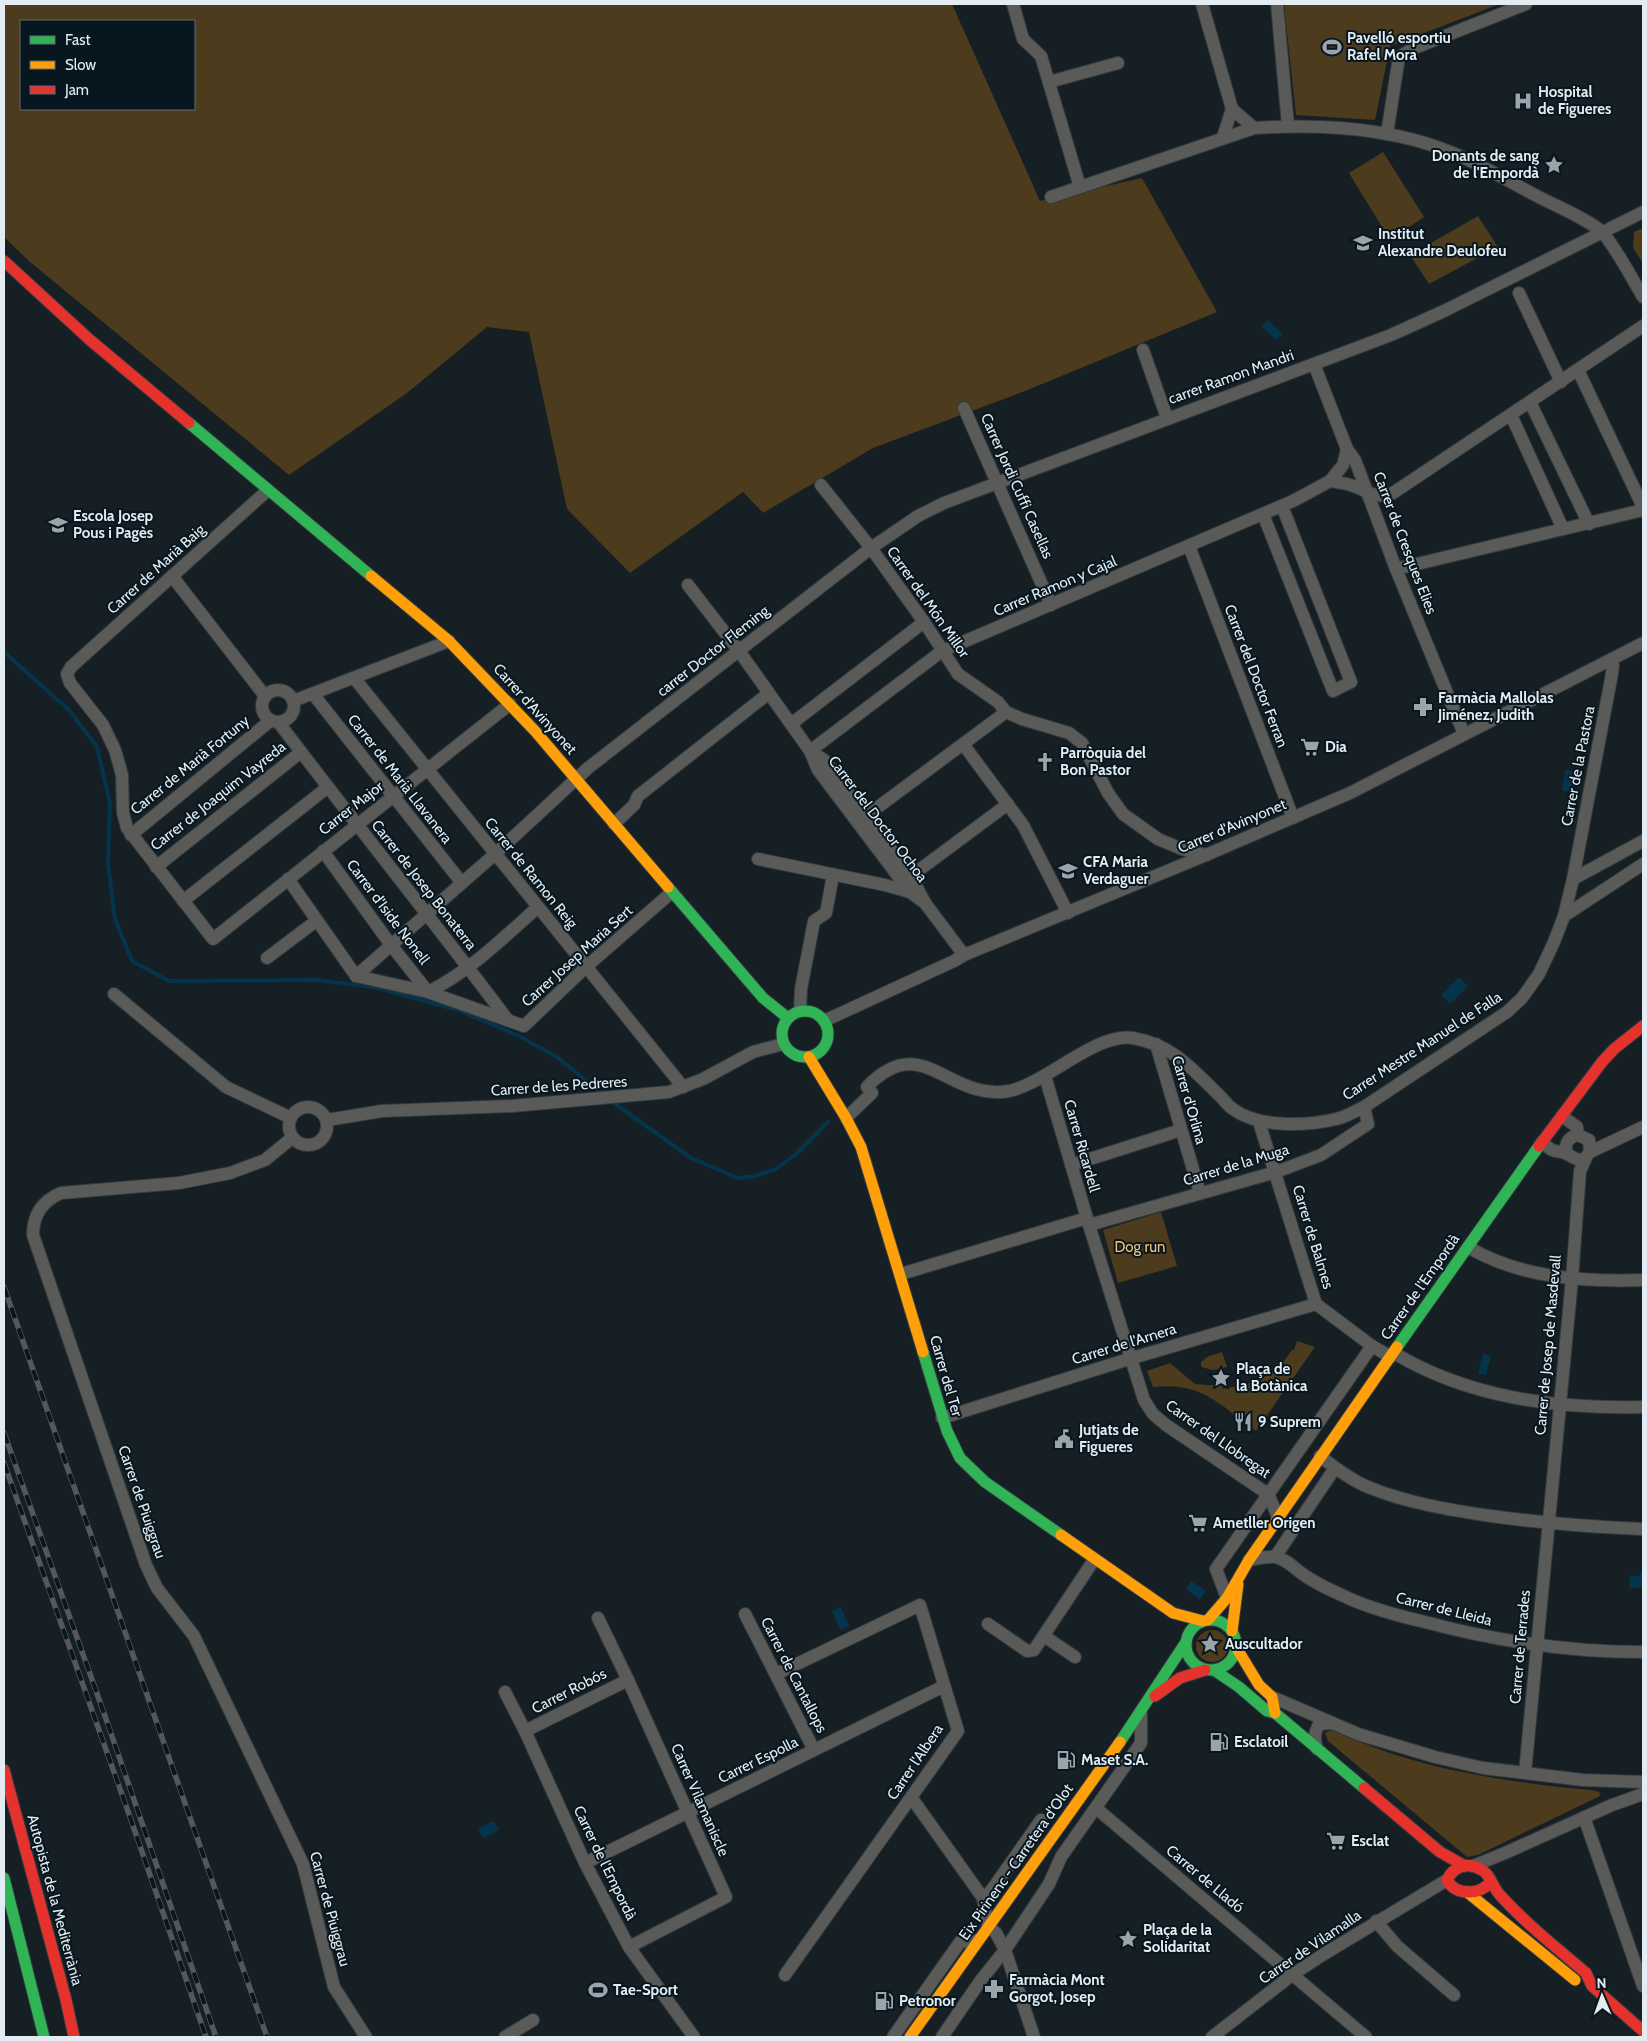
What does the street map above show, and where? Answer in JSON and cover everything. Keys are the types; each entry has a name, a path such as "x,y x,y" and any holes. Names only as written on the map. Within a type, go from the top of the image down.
{"main road":[{"name":"Carrer d'Avinyonet","path":"4,261 74,326 449,641 510,704 763,998 788,1018"},
{"path":"800,1011 814,1013 824,1021 828,1028 826,1043 816,1055 809,1057 794,1055 783,1044 781,1030 788,1018 800,1011"},
{"name":"Carrer de l'Empordà","path":"1205,1621 1227,1598 1249,1560 1320,1456 1542,1142 1602,1062 1614,1049 1643,1026"},
{"name":"Carrer del Ter","path":"809,1057 846,1118 861,1148 942,1418 954,1450 976,1474 1094,1560 1173,1613"},
{"name":"Carrer de l'Empordà","path":"1232,1631 1238,1578"},
{"path":"1173,1613 1205,1621 1223,1623 1232,1631 1236,1647 1259,1685 1272,1697 1275,1714"},
{"path":"1173,1613 1186,1640 1187,1654 1192,1662 1239,1687 1267,1711 1275,1714 1440,1852 1469,1866 1483,1870 1521,1917 1586,1973 1592,1986 1643,2031"},
{"path":"1186,1640 1192,1628 1205,1621"},
{"name":"Eix Pirinenc - Carretera d'Olot","path":"910,2037 1143,1708 1157,1683 1186,1640"},
{"path":"1210,1670 1229,1663 1236,1647"},
{"name":"Eix Pirinenc - Carretera d'Olot","path":"1143,1708 1175,1681 1210,1670"},
{"name":"Autopista de la Mediterrània","path":"4,1770 66,2000 74,2037"},
{"path":"1440,1852 1455,1884 1582,1986 1592,1986"},
{"path":"1455,1884 1456,1868 1469,1866"},
{"path":"4,1878 44,2037"},
{"path":"1455,1884 1484,1889 1490,1880"}],"street":[{"path":"1013,4 1023,39 1041,56 1080,187"},
{"path":"1202,4 1232,109 1254,128"},
{"path":"1277,4 1288,126"},
{"path":"1387,134 1399,57 1412,49 1526,4"},
{"path":"1049,82 1118,63"},
{"path":"1223,137 1232,109"},
{"path":"1051,197 1254,128 1288,126 1328,127 1387,134 1424,143 1450,152 1572,214 1602,232 1643,297"},
{"name":"carrer Ramon Mandri","path":"871,548 918,516 944,502 1391,335 1444,311 1643,212"},
{"path":"1519,293 1561,382"},
{"path":"1330,481 1352,485 1368,494 1382,496 1393,493 1643,326"},
{"path":"1143,350 1167,418"},
{"name":"Carrer de Cresques Elies","path":"1314,364 1347,449 1355,460 1396,569 1464,734"},
{"path":"1396,569 1589,524 1643,509 1578,370"},
{"path":"1530,402 1589,524"},
{"name":"Carrer Jordi Cuffi Casellas","path":"964,408 1051,605"},
{"path":"1510,415 1563,529"},
{"name":"Carrer Ramon y Cajal","path":"810,751 942,651 1282,506 1330,481 1344,465 1347,449"},
{"name":"Carrer del Món Millor","path":"821,485 871,548 924,622 958,674 998,702 1006,712 1022,719 1069,733 1082,743 1108,792 1123,814 1158,839 1182,849 1206,855"},
{"name":"Carrer de Marià Baig","path":"131,835 124,821 123,780 115,750 103,725 70,683 67,674 78,661 268,490"},
{"path":"1263,514 1333,691 1351,682 1282,506"},
{"name":"Carrer del Doctor Ferran","path":"1189,546 1293,818"},
{"name":"carrer Doctor Fleming","path":"356,976 495,854 575,779 871,548"},
{"path":"172,576 265,696"},
{"name":"Carrer del Doctor Ochoa","path":"688,585 739,651 810,751 818,770 910,892 925,903"},
{"path":"791,724 924,622"},
{"path":"293,701 355,679 449,641"},
{"name":"Carrer d'Avinyonet","path":"824,1021 964,955 1068,913 1350,793 1643,643"},
{"name":"Carrer de la Pastora","path":"1573,879 1612,680 1614,666 1612,659"},
{"name":"Carrer de Ramon Reig","path":"355,679 426,770 587,966 683,1087"},
{"path":"281,690 289,694 293,701 294,711 288,719 275,722 264,714 262,705 265,696 272,691 281,690"},
{"path":"614,824 634,805 638,796 769,693"},
{"name":"Carrer de Marià Llavanera","path":"313,694 462,883"},
{"name":"Carrer Major","path":"183,901 213,940 510,704"},
{"path":"866,816 1006,712"},
{"name":"Carrer de Marià Fortuny","path":"131,835 275,722"},
{"name":"Carrer de Josep Bonaterra","path":"275,722 301,752 356,825 427,913 507,1019"},
{"path":"963,744 1023,825 1068,913"},
{"name":"Carrer del Doctor Ochoa","path":"810,751 824,760 911,876 925,903 964,955"},
{"name":"Carrer de Joaquim Vayreda","path":"156,867 301,752"},
{"path":"131,835 183,901 328,787"},
{"path":"911,876 1008,804"},
{"path":"1573,879 1643,841"},
{"name":"Carrer d'Iside Nonell","path":"323,851 391,945 428,992"},
{"path":"758,859 885,885 910,892"},
{"path":"1564,916 1643,864"},
{"path":"800,1011 800,989 814,921 826,913 833,875"},
{"name":"Carrer Mestre Manuel de Falla","path":"846,1118 872,1094 866,1087 871,1082 887,1070 910,1063 929,1068 965,1087 984,1092 1009,1091 1045,1076 1072,1058 1108,1041 1131,1038 1156,1044 1175,1053 1234,1110 1259,1122 1310,1124 1338,1119 1364,1107 1507,1012 1522,998 1539,974 1554,942 1564,916 1573,879"},
{"path":"288,880 356,976"},
{"name":"Carrer Josep Maria Sert","path":"356,976 428,992 524,1026 587,966 672,892"},
{"path":"428,992 449,982 468,968 538,908"},
{"path":"267,958 316,920"},
{"path":"114,994 226,1087 291,1118"},
{"name":"Carrer de les Pedreres","path":"327,1120 382,1111 512,1106 669,1092 703,1079 753,1052 783,1044"},
{"name":"Carrer d'Orlina","path":"1156,1044 1200,1193"},
{"name":"Carrer Ricardell","path":"1045,1076 1130,1359"},
{"path":"310,1107 320,1111 327,1120 327,1132 320,1142 314,1145 302,1145 292,1138 288,1128 291,1118 298,1109 310,1107"},
{"name":"Carrer de la Muga","path":"900,1274 1088,1221 1276,1172 1321,1155 1368,1124 1364,1107"},
{"path":"1562,1116 1577,1127 1578,1135"},
{"name":"Carrer de Balmes","path":"1259,1122 1316,1304 1372,1346 1435,1376 1511,1398 1606,1408 1643,1407"},
{"path":"1542,1142 1552,1150 1580,1160 1589,1152 1643,1127"},
{"path":"1071,1165 1181,1130"},
{"path":"1578,1135 1584,1136 1589,1140 1589,1152 1580,1171 1565,1148 1567,1141 1572,1136 1578,1135"},
{"name":"Carrer de Piuiggrau","path":"292,1138 265,1160 230,1173 179,1183 61,1193 52,1197 39,1209 33,1226 33,1235 151,1577 164,1598 194,1636 303,1864 334,1987 366,2037"},
{"name":"Carrer de Josep de Masdevall","path":"1548,1523 1572,1279 1580,1171"},
{"path":"1468,1247 1487,1259 1538,1273 1572,1279 1643,1280"},
{"name":"Carrer de l'Arnera","path":"942,1418 1130,1359 1316,1304"},
{"name":"Carrer de l'Empordà","path":"1227,1598 1216,1569 1372,1346"},
{"name":"Carrer del Llobregat","path":"1130,1359 1144,1400 1153,1414 1205,1453 1268,1494 1278,1517"},
{"path":"1320,1456 1335,1468 1367,1486 1412,1501 1475,1514 1548,1523 1643,1529"},
{"path":"1249,1560 1275,1557 1335,1468"},
{"name":"Carrer de Terrades","path":"1525,1773 1548,1523"},
{"name":"Carrer de Lleida","path":"1275,1557 1286,1561 1319,1584 1352,1600 1446,1628 1537,1645 1610,1652 1643,1652"},
{"path":"988,1624 1027,1652 1034,1650 1094,1560"},
{"name":"Carrer l'Albera","path":"776,1674 920,1605 958,1731 786,1975"},
{"name":"Carrer de Cantallops","path":"744,1614 814,1750"},
{"name":"Carrer Vilamaniscle","path":"598,1618 726,1897 629,1946"},
{"path":"1044,1636 1075,1657"},
{"name":"Carrer Robós","path":"525,1732 628,1680"},
{"name":"Carrer Espolla","path":"585,1862 944,1686"},
{"name":"Carrer de l'Empordà","path":"504,1692 525,1732 585,1862 629,1946 694,2037"},
{"path":"1272,1697 1383,1743 1426,1755 1483,1768 1609,1782 1643,1782"},
{"path":"942,2037 981,1980 1006,1950 1049,1884 1061,1856 1141,1742 1143,1708"},
{"path":"1317,1750 1313,1737 1315,1731 1320,1724 1332,1723"},
{"path":"1609,1782 1612,1804"},
{"path":"1469,1866 1505,1854 1612,1804 1643,1794"},
{"path":"911,1797 983,1898 988,1926 996,1933 1006,1950 1034,2037"},
{"name":"Carrer de Lladó","path":"1096,1808 1366,2037"},
{"path":"1584,1817 1643,1986"},
{"path":"983,1898 991,1891 1041,1820"},
{"path":"1033,1831 1053,1836"},
{"path":"1490,1880 1505,1854"},
{"name":"Carrer de Vilamalla","path":"1212,2037 1292,1975 1376,1921 1430,1890 1455,1884"},
{"path":"983,1898 1008,1899"},
{"path":"1376,1921 1397,1946 1454,1995"},
{"path":"893,2037 960,1942 978,1940"},
{"path":"506,2037 533,2020"}],"green space":[{"path":"4,4 952,4 1040,201 1142,178 1217,312 1025,391 873,448 763,513 743,492 630,573 567,509 529,332 487,327 407,393 289,475 30,262 4,237"},
{"path":"1284,4 1500,4 1390,46 1375,120 1296,115"},
{"path":"1383,152 1424,217 1390,240 1349,173"},
{"path":"1478,216 1498,247 1429,284 1410,255"},
{"path":"1643,228 1643,263 1633,248 1634,232"},
{"name":"Dog run","path":"1161,1212 1177,1266 1118,1283 1103,1230"},
{"path":"1297,1341 1315,1347 1256,1431 1220,1404 1198,1392 1170,1386 1153,1387 1147,1371 1170,1363 1195,1384 1222,1386 1223,1389 1250,1383 1252,1386 1274,1370 1276,1372 1292,1350 1294,1350"},
{"path":"1222,1352 1227,1367 1213,1370 1201,1367 1201,1362 1207,1357"},
{"path":"1212,1630 1218,1631 1223,1635 1227,1640 1227,1652 1223,1657 1218,1661 1212,1662 1206,1661 1201,1657 1197,1652 1196,1646 1197,1640 1201,1635 1206,1631"},
{"path":"1331,1730 1388,1752 1444,1768 1518,1782 1592,1790 1599,1792 1600,1796 1478,1855 1467,1857 1328,1741 1325,1733"}],"water":[{"path":"1268,320 1283,334 1276,340 1261,326"},
{"path":"1565,770 1576,772 1573,792 1562,791"},
{"path":"1459,977 1468,986 1450,1004 1441,995"},
{"path":"1483,1354 1491,1356 1486,1375 1478,1373"},
{"path":"1640,1572 1643,1572 1643,1588 1629,1588 1630,1575 1640,1576"},
{"path":"1191,1581 1206,1591 1200,1600 1186,1589"},
{"path":"841,1607 849,1626 840,1630 832,1611"},
{"path":"494,1821 499,1830 483,1838 478,1829"}],"waterway":[{"path":"4,652 69,710 97,747 110,803 108,864 115,919 132,961 169,981 317,980 374,987 458,1010 519,1036 557,1057 604,1095"},
{"path":"611,1101 691,1158 738,1178 755,1176 776,1169 796,1154 828,1122"}],"railway":[{"path":"4,1287 267,2037"},
{"path":"4,1433 105,1716 216,2037"},
{"path":"4,1463 206,2037"}],"traffic: fast":[{"path":"189,423 371,576"},
{"path":"668,887 763,998 788,1018"},
{"path":"810,1011 822,1017 827,1025 828,1034 827,1043 822,1051 814,1056 800,1057 788,1051 783,1043 782,1029 788,1017 796,1012 810,1011"},
{"path":"1397,1347 1539,1146"},
{"path":"923,1352 947,1431 960,1458 985,1482 1061,1535"},
{"path":"1206,1620 1216,1620 1229,1627 1236,1640 1236,1645 1236,1650 1229,1663 1216,1670 1206,1670 1197,1666 1190,1659 1186,1650 1186,1640 1190,1631 1197,1624 1206,1620"},
{"path":"1120,1742 1186,1642"},
{"path":"1214,1670 1239,1687 1267,1711 1275,1713 1364,1788"},
{"path":"4,1878 44,2037"}],"traffic: slow":[{"path":"371,576 449,641 535,731 668,887"},
{"path":"809,1057 846,1118 861,1147 923,1352"},
{"path":"1208,1620 1227,1598 1249,1560 1397,1347"},
{"path":"1061,1535 1173,1613 1203,1621"},
{"path":"1232,1631 1238,1584"},
{"path":"1236,1647 1259,1685 1272,1697 1275,1713"},
{"path":"910,2037 1120,1742"},
{"path":"1467,1892 1575,1980"}],"traffic: jam":[{"path":"4,261 90,340 189,423"},
{"path":"1539,1146 1602,1062 1614,1049 1643,1026"},
{"path":"1155,1696 1180,1678 1205,1670"},
{"path":"4,1770 66,2000 74,2037"},
{"path":"1364,1788 1440,1852 1465,1866"},
{"path":"1490,1883 1479,1890 1467,1892 1456,1889 1447,1880 1454,1871 1462,1866 1472,1866 1485,1872 1510,1906 1586,1973 1592,1986 1643,2031"}],"place":[{"name":"Pavelló esportiu Rafel Mora","path":"1332,47"},
{"name":"Hospital de Figueres","path":"1523,101"},
{"name":"Donants de sang de l'Empordà","path":"1554,165"},
{"name":"Institut Alexandre Deulofeu","path":"1363,243"},
{"name":"Escola Josep Pous i Pagès","path":"58,525"},
{"name":"Farmàcia Mallolas Jiménez, Judith","path":"1423,707"},
{"name":"Dia","path":"1310,747"},
{"name":"Parròquia del Bon Pastor","path":"1045,762"},
{"name":"CFA Maria Verdaguer","path":"1068,871"},
{"name":"Plaça de la Botànica","path":"1221,1378"},
{"name":"9 Suprem","path":"1243,1422"},
{"name":"Jutjats de Figueres","path":"1064,1439"},
{"name":"Ametller Origen","path":"1198,1523"},
{"name":"Auscultador","path":"1210,1644"},
{"name":"Esclatoil","path":"1219,1742"},
{"name":"Maset S.A.","path":"1066,1760"},
{"name":"Esclat","path":"1336,1841"},
{"name":"Plaça de la Solidaritat","path":"1128,1939"},
{"name":"Farmàcia Mont Gorgot, Josep","path":"994,1989"},
{"name":"Tae-Sport","path":"598,1990"},
{"name":"Petronor","path":"884,2001"}]}
